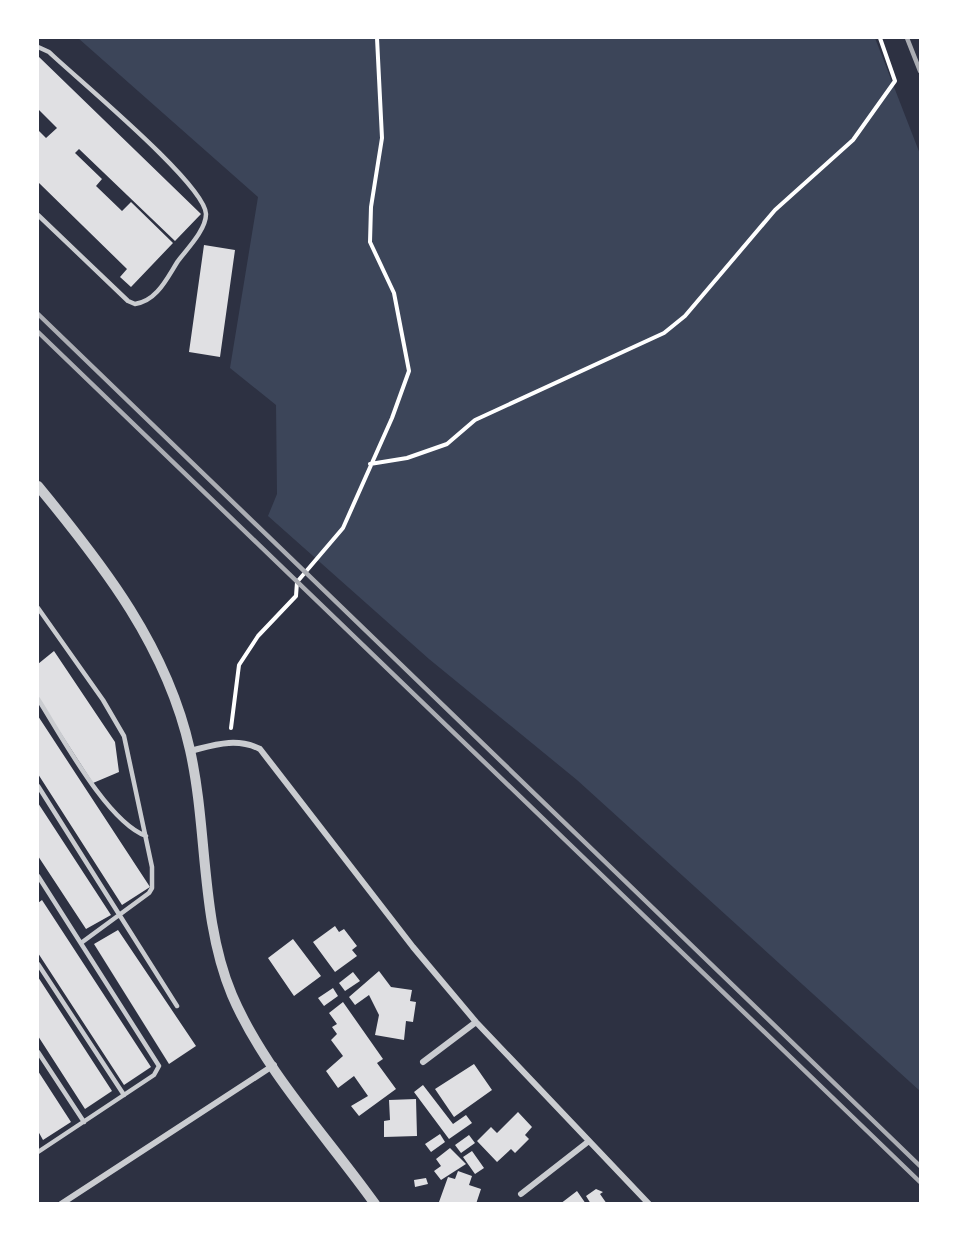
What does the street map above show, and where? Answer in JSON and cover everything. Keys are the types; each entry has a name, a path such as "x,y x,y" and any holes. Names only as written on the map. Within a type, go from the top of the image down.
{"street":[{"path":"38,486 91,550 135,615 169,685 190,751 215,935 222,965 244,1019 273,1065 375,1203"},
{"path":"190,751 230,742 251,745 260,749 413,947 476,1022 649,1203"},
{"path":"423,1062 476,1022"},
{"path":"61,1203 273,1065"},
{"path":"520,1194 589,1141"}],"lane":[{"path":"38,47 49,52 180,173 200,197 206,213 202,227 152,298 135,304 128,301 38,215"},
{"path":"38,608 103,700 124,736 152,867 152,888 143,900 81,943"},
{"path":"38,699 115,814 135,832 146,836"},
{"path":"38,786 177,1006"},
{"path":"38,876 158,1062 156,1073 40,1151 38,1142"},
{"path":"38,964 124,1095"},
{"path":"38,1052 84,1122"}],"path":[{"path":"231,728 239,665 258,636 296,596 297,582 343,528 369,464 392,418 409,371 394,293 370,242 371,207 382,138 377,38"},
{"path":"369,464 407,458 447,444 475,420 664,333 685,316 775,210 853,140 895,81 880,38"}],"shaded area":[{"path":"78,38 875,38 920,154 920,1091 577,780 429,659 268,516 277,494 276,405 230,368 258,197"}],"building":[{"path":"38,56 201,214 175,241 79,149 75,153 102,179 96,186 122,211 131,202 173,243 131,287 120,277 127,269 38,182 38,130 46,138 57,128 38,109"},
{"path":"204,245 235,250 220,357 189,352"},
{"path":"54,651 115,742 119,772 93,783 38,698 38,664"},
{"path":"38,716 150,887 122,905 38,774"},
{"path":"38,803 111,915 86,929 38,856"},
{"path":"42,900 151,1067 124,1085 38,953 38,903"},
{"path":"335,926 339,932 344,929 357,946 352,950 357,956 335,972 313,942"},
{"path":"118,930 196,1046 169,1064 94,944"},
{"path":"293,939 321,976 294,996 268,958"},
{"path":"379,971 391,987 412,990 410,1001 416,1002 413,1022 406,1021 404,1040 375,1035 379,1015 369,995 355,1005 349,997"},
{"path":"353,972 360,981 345,991 339,983"},
{"path":"38,977 112,1091 85,1109 38,1036"},
{"path":"333,988 338,996 324,1006 318,998"},
{"path":"343,1002 383,1059 377,1063 396,1089 359,1116 351,1106 368,1096 354,1076 338,1088 326,1071 343,1056 331,1040 337,1034 332,1027 337,1024 329,1013"},
{"path":"474,1064 492,1090 454,1117 435,1089"},
{"path":"38,1071 71,1122 43,1140 38,1131"},
{"path":"423,1085 453,1124 466,1115 472,1123 449,1139 414,1092"},
{"path":"416,1099 417,1136 384,1137 384,1121 390,1120 389,1100"},
{"path":"518,1112 532,1127 525,1135 529,1139 515,1153 511,1149 497,1162 477,1141 491,1127 497,1133"},
{"path":"440,1134 445,1142 431,1152 425,1144"},
{"path":"469,1135 475,1143 461,1153 455,1145"},
{"path":"450,1148 466,1164 441,1180 434,1171 441,1166 436,1159"},
{"path":"472,1151 484,1168 475,1174 463,1157"},
{"path":"458,1171 472,1176 469,1185 481,1189 476,1204 439,1202 448,1177 455,1179"},
{"path":"426,1178 428,1184 415,1187 414,1180"},
{"path":"596,1189 603,1192 600,1194 607,1204 591,1204 586,1196"},
{"path":"577,1191 586,1204 560,1204"}],"railway":[{"path":"907,38 920,71"},
{"path":"38,314 920,1166"},
{"path":"38,332 920,1182"}]}
